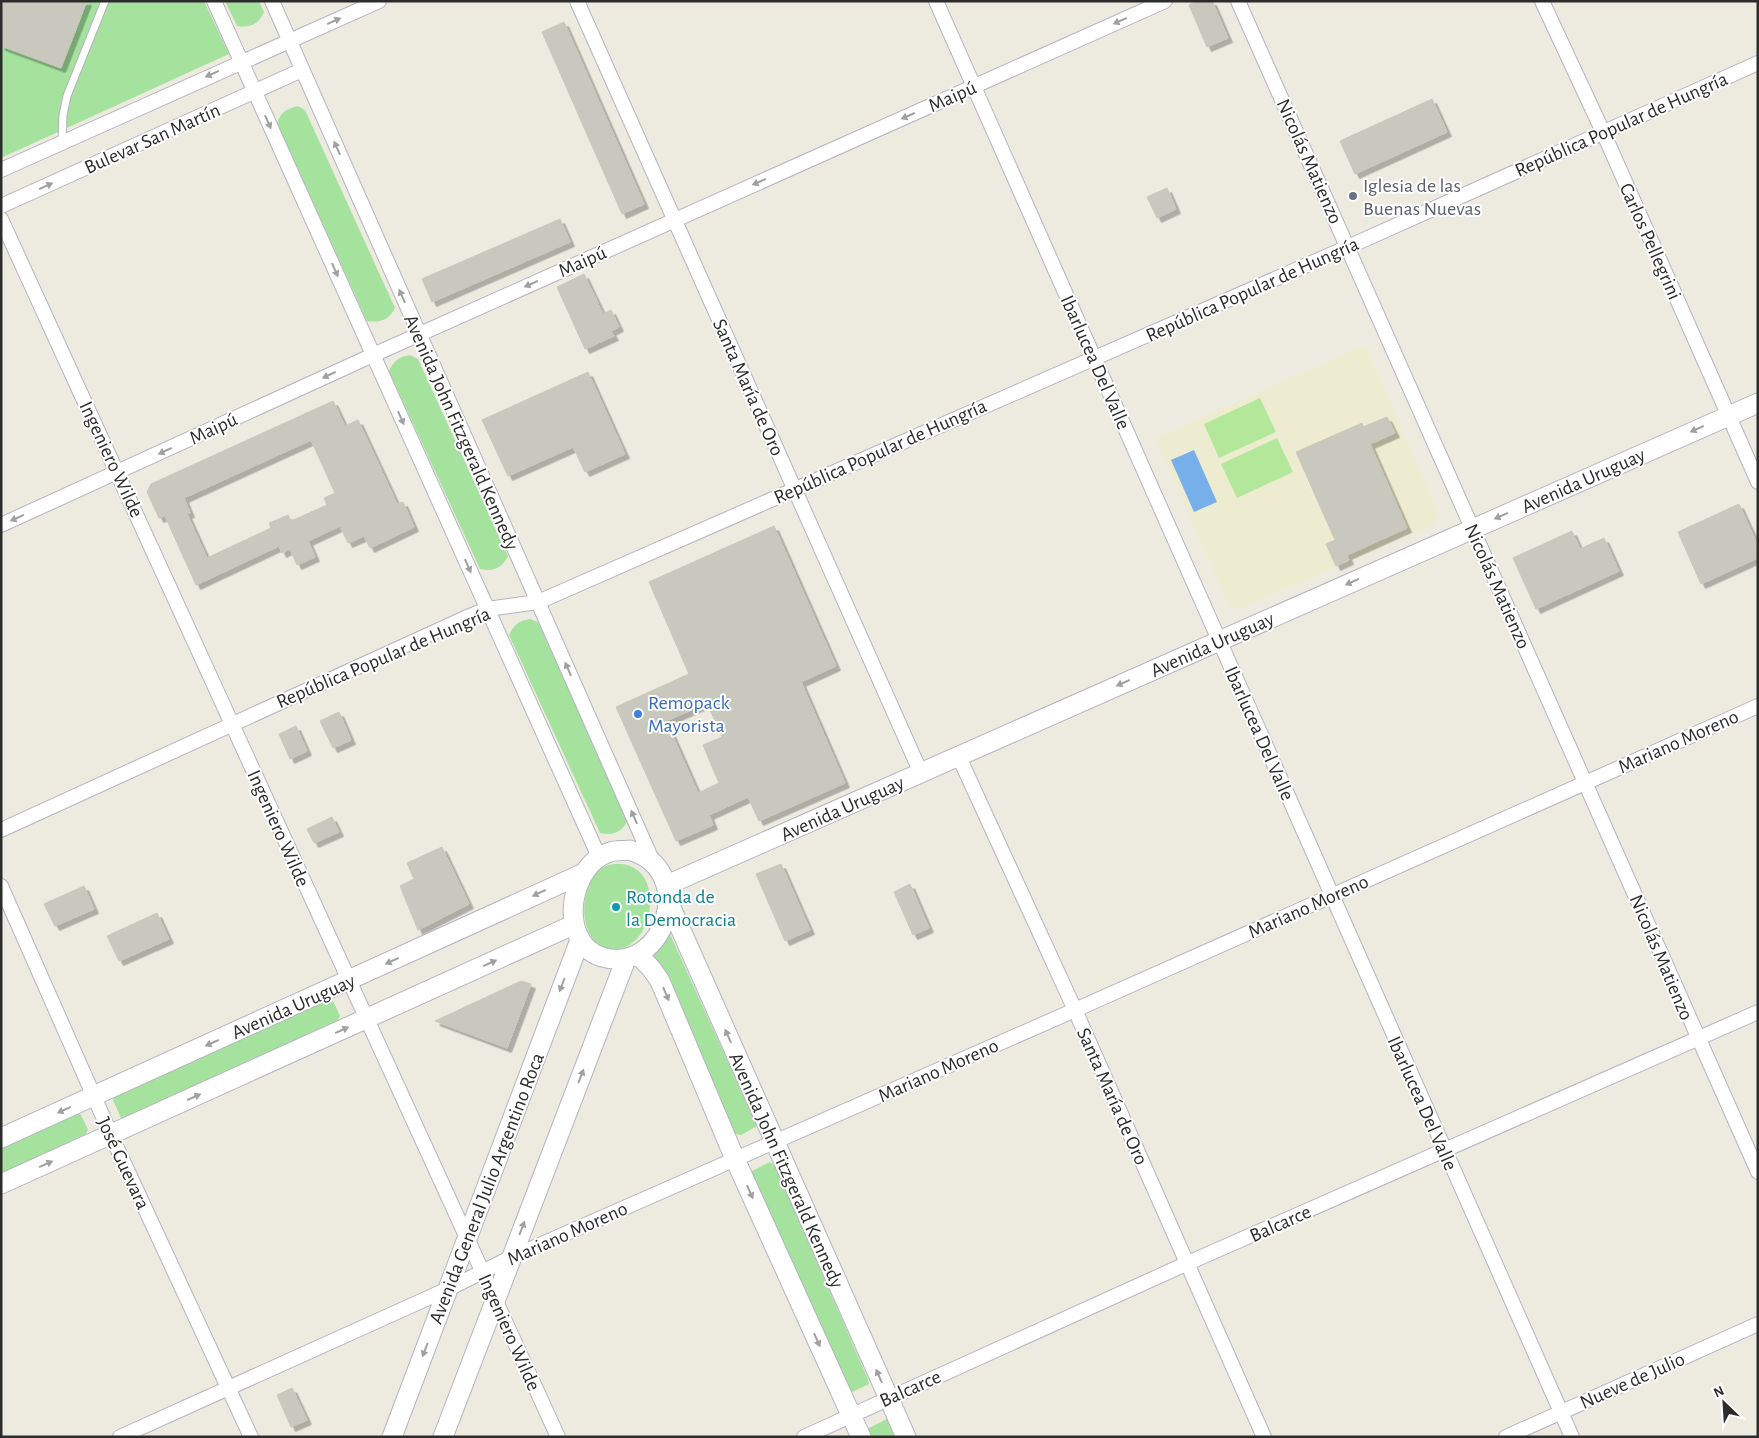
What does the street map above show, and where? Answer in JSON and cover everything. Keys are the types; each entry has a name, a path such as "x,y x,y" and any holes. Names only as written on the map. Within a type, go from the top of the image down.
{"street":[{"path":"214,1 599,857"},
{"name":"Avenida John Fitzgerald Kennedy","path":"272,1 653,862"},
{"name":"Bulevar San Martín","path":"1,170 241,61 379,1"},
{"name":"Santa María de Oro","path":"577,1 921,773"},
{"name":"Ibarlucea Del Valle","path":"936,1 1572,1437"},
{"name":"Maipú","path":"1,525 373,354 1165,1"},
{"name":"Nicolás Matienzo","path":"1238,1 1758,1172"},
{"name":"Carlos Pellegrini","path":"1542,1 1603,132 1758,482"},
{"name":"República Popular de Hungría","path":"1,830 232,723 487,609 538,602 1348,247 1758,63"},
{"name":"Bulevar San Martín","path":"1,206 302,70"},
{"name":"Ingeniero Wilde","path":"1,219 366,1019 468,1236 558,1437"},
{"name":"Avenida Uruguay","path":"668,894 921,773 1758,402"},
{"name":"Mariano Moreno","path":"120,1437 448,1289 510,1258 1076,1010 1586,781 1758,706"},
{"name":"Santa María de Oro","path":"958,757 1076,1010 1264,1437"},
{"path":"629,850 641,854 653,862 661,871 668,894 666,918 655,939 632,957 612,960 598,956 576,932 574,903 584,873 599,857 612,851 629,850"},
{"name":"Avenida Uruguay","path":"1,1138 584,873"},
{"name":"José Guevara","path":"1,886 111,1135 251,1437"},
{"name":"Avenida John Fitzgerald Kennedy","path":"668,894 906,1437"},
{"name":"Avenida Uruguay","path":"1,1184 366,1019 576,932"},
{"name":"Avenida General Julio Argentino Roca","path":"392,1437 468,1236 576,932"},
{"path":"442,1437 494,1297 632,957"},
{"name":"Avenida John Fitzgerald Kennedy","path":"632,957 651,968 660,981 735,1159 861,1437"},
{"name":"Balcarce","path":"804,1437 1188,1263 1758,1012"},
{"name":"Nueve de Julio","path":"1506,1437 1758,1324"}],"lane":[{"path":"62,142 63,115 67,96 105,1"}],"shaded area":[{"path":"1365,345 1439,513 1435,524 1238,609 1229,606 1155,438"}],"green space":[{"path":"1,1 204,1 229,54 1,158"},
{"path":"225,1 259,1 264,12 253,25 237,26"},
{"path":"298,106 305,110 395,308 384,320 376,322 367,321 277,123 284,111"},
{"path":"410,355 418,359 508,556 503,564 497,568 489,570 480,569 389,371 397,360"},
{"path":"1260,398 1276,432 1219,458 1204,424"},
{"path":"1277,438 1293,472 1237,498 1221,464"},
{"path":"530,619 538,622 628,820 623,828 617,832 609,834 600,833 509,635 517,624"},
{"path":"613,864 621,864 636,869 645,880 650,894 650,910 645,925 637,938 626,947 611,949 600,945 591,937 586,926 584,913 585,899 588,886 602,868"},
{"path":"669,932 757,1126 741,1135 734,1134 652,955 665,933"},
{"path":"328,998 333,1001 340,1016 338,1020 127,1118 121,1118 113,1100 116,1094"},
{"path":"76,1112 81,1115 88,1130 86,1134 1,1174 1,1146"},
{"path":"770,1162 775,1166 868,1379 869,1384 852,1392 846,1389 751,1177 752,1171"},
{"path":"887,1419 891,1422 898,1437 869,1437 869,1428"}],"water":[{"path":"1194,450 1217,502 1194,512 1171,460"}],"building":[{"path":"1,1 87,1 61,68 1,46"},
{"path":"1197,1 1212,1 1228,38 1207,47 1189,5"},
{"path":"564,22 644,204 622,214 542,32"},
{"path":"1432,99 1447,132 1355,174 1340,141"},
{"path":"1167,188 1176,209 1157,218 1147,197"},
{"path":"560,219 570,242 432,302 422,279"},
{"path":"584,274 603,314 611,310 619,327 611,331 614,336 585,349 557,287"},
{"path":"588,372 625,454 585,472 573,447 508,476 482,420"},
{"path":"333,401 345,426 358,420 397,504 403,502 414,527 370,548 364,536 348,543 340,526 308,541 315,557 297,565 290,549 282,553 279,546 196,585 165,516 159,518 147,492 151,484","holes":["311,440 335,493 324,498 327,505 291,521 288,515 269,523 271,528 207,558 187,514 190,513 184,498"]},
{"path":"1387,417 1395,433 1370,444 1407,528 1347,555 1349,560 1336,566 1326,544 1335,540 1296,452 1362,423 1363,427"},
{"path":"1739,504 1758,546 1758,558 1701,584 1678,532"},
{"path":"774,526 836,666 801,682 845,783 759,821 748,797 709,815 713,825 676,841 616,707 689,674 649,582","holes":["707,703 722,737 703,745 719,783 698,793 666,721"]},
{"path":"1572,531 1580,549 1604,538 1619,571 1536,609 1513,558"},
{"path":"339,712 351,740 333,748 320,721"},
{"path":"296,726 307,751 290,759 279,734"},
{"path":"332,817 339,832 314,843 307,829"},
{"path":"442,847 469,904 418,930 400,886 414,879 407,863"},
{"path":"781,864 810,930 785,941 756,874"},
{"path":"910,884 929,928 913,935 894,892"},
{"path":"84,886 94,909 55,926 44,904"},
{"path":"157,913 169,939 119,961 107,936"},
{"path":"521,981 531,984 507,1048 435,1021"},
{"path":"292,1388 307,1420 291,1427 277,1395"}],"place":[{"name":"Iglesia de las Buenas Nuevas","path":"1353,196"},
{"name":"Remopack Mayorista","path":"638,714"},
{"name":"Rotonda de la Democracia","path":"616,907"}]}
